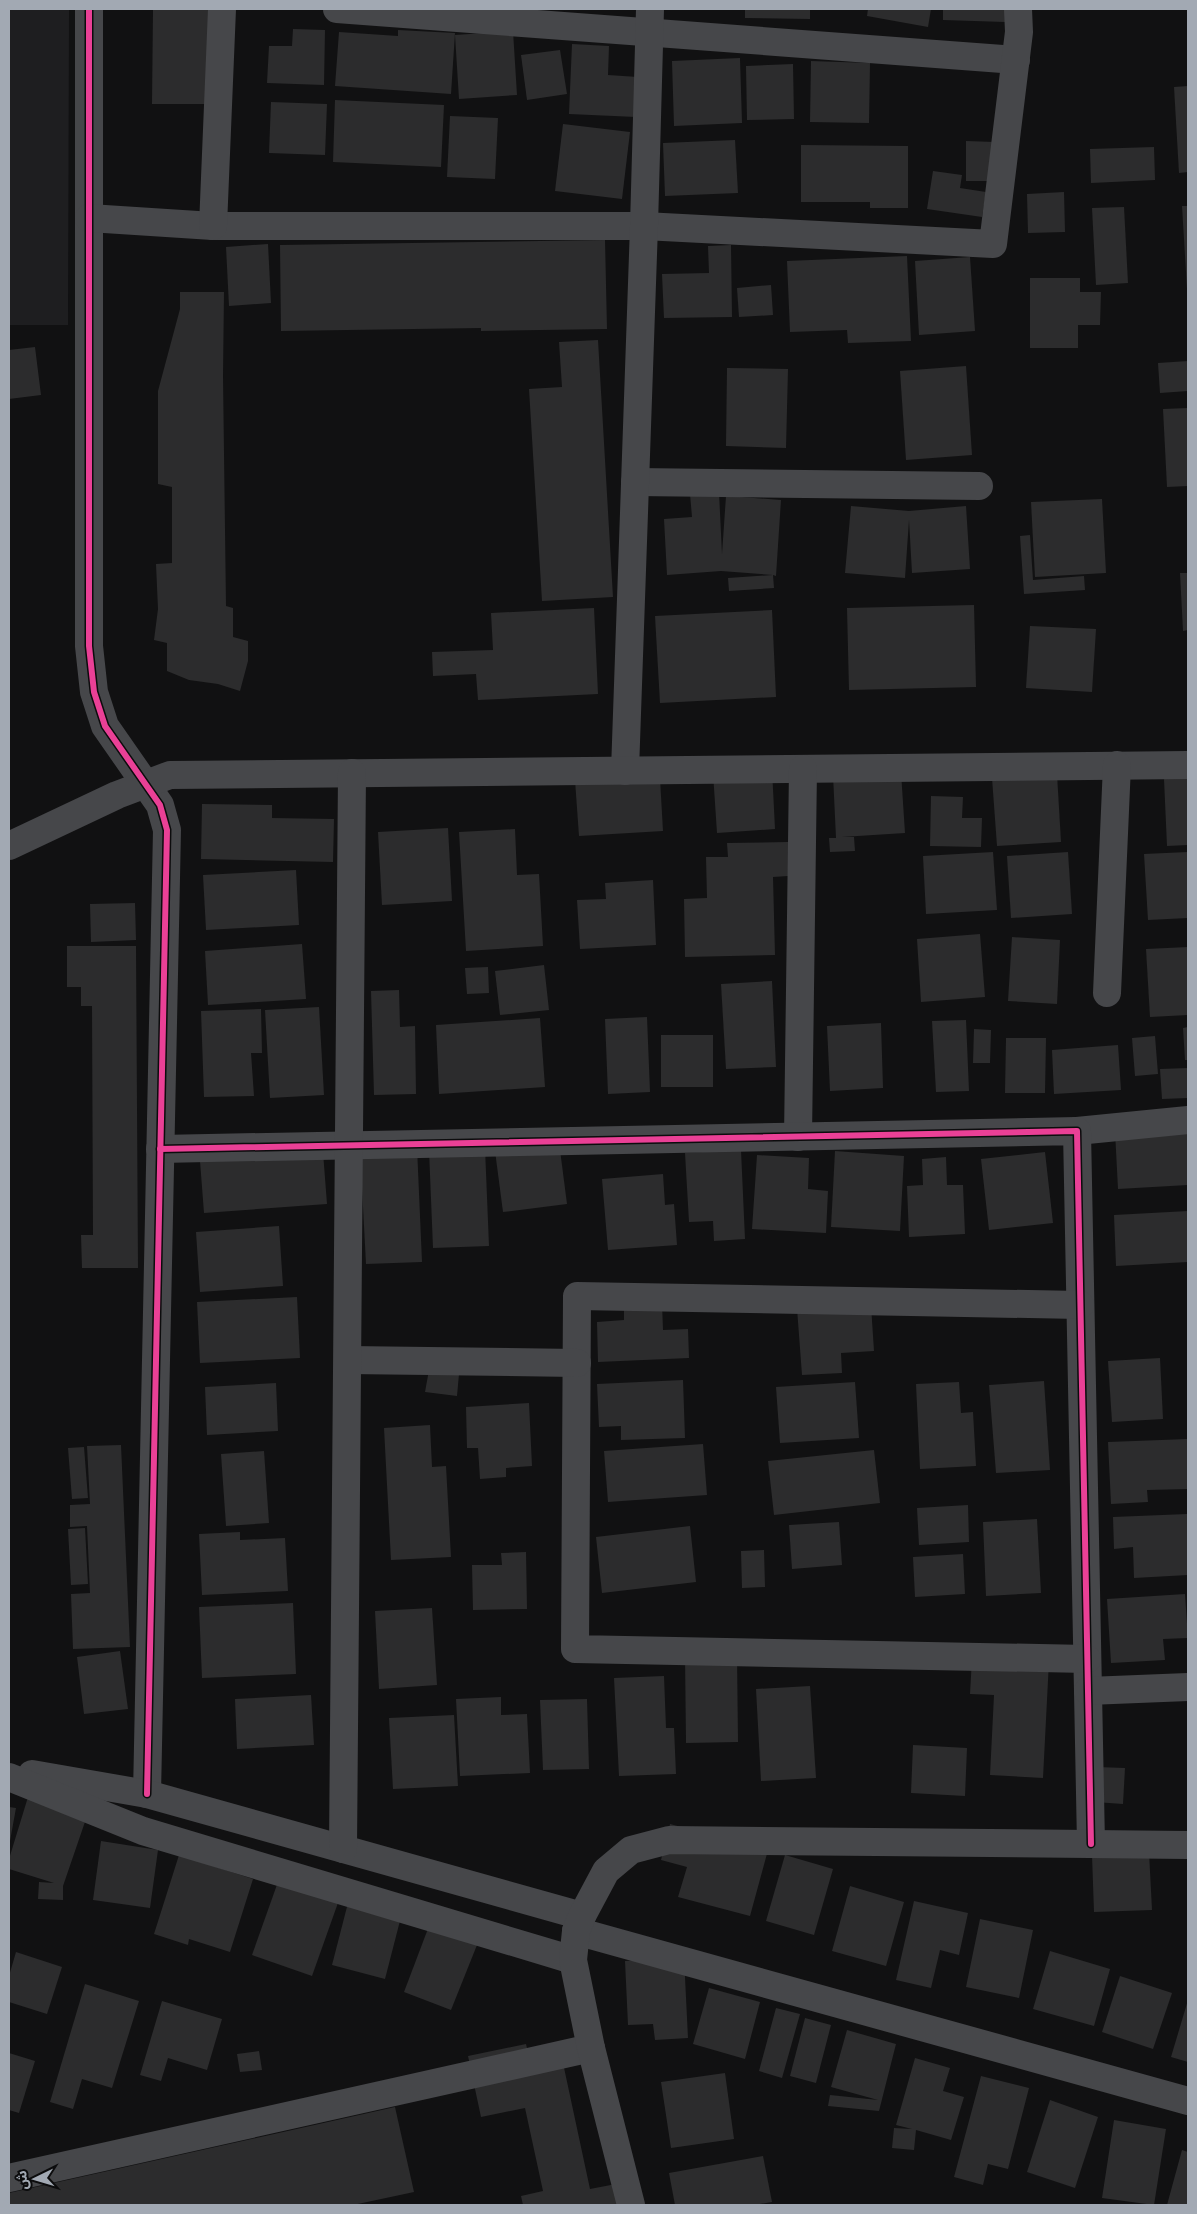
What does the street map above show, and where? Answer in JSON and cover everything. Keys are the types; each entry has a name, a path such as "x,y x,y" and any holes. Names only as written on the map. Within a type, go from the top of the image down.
{"street":[{"path":"89,9 90,646 94,692 105,726 160,805 167,830 147,1794"},
{"path":"214,226 222,9"},
{"path":"337,9 649,20 1016,60"},
{"path":"89,218 214,226 644,226 993,244 1019,32 1018,9"},
{"path":"625,770 644,226 649,20"},
{"path":"635,482 979,486"},
{"path":"1107,993 1117,765"},
{"path":"9,846 117,795 170,775 1188,765"},
{"path":"798,1137 803,769"},
{"path":"343,1849 352,773"},
{"path":"160,1149 1077,1131 1188,1120"},
{"path":"1077,1131 1091,1844"},
{"path":"1080,1305 577,1296 575,1649 1087,1659"},
{"path":"348,1360 577,1363"},
{"path":"1088,1691 1188,1687"},
{"path":"9,1770 147,1794 343,1849 579,1924 1188,2101"},
{"path":"9,1777 143,1831 574,1960"},
{"path":"631,2205 592,2048 574,1960 579,1924 606,1871 631,1850 669,1840 1188,1845"},
{"path":"9,2178 592,2048"}],"shaded area":[{"path":"9,9 69,9 68,325 9,325"}],"building":[{"path":"153,9 215,9 214,104 152,104"},
{"path":"745,9 810,9 810,19 745,18"},
{"path":"868,9 931,9 928,27 867,16"},
{"path":"943,9 1006,9 1005,22 943,20"},
{"path":"293,29 325,30 324,85 267,83 269,46 292,46"},
{"path":"398,30 455,33 451,94 335,86 339,32 398,36"},
{"path":"513,31 517,95 459,99 455,35"},
{"path":"572,44 609,46 608,75 638,77 636,117 569,114"},
{"path":"560,50 567,94 527,100 521,55"},
{"path":"740,58 742,123 674,126 672,61"},
{"path":"811,61 870,63 869,123 810,122"},
{"path":"793,64 794,119 747,120 746,66"},
{"path":"1188,86 1188,172 1179,173 1174,87"},
{"path":"335,100 444,105 441,167 333,162"},
{"path":"271,102 327,104 325,155 269,153"},
{"path":"450,116 498,118 495,179 447,177"},
{"path":"563,124 630,132 622,199 555,191"},
{"path":"735,140 738,193 665,196 663,143"},
{"path":"966,141 995,142 994,181 966,181"},
{"path":"801,145 908,146 908,208 870,208 870,202 801,202"},
{"path":"1154,147 1155,180 1091,183 1090,149"},
{"path":"933,171 962,175 960,188 986,192 982,217 927,209"},
{"path":"1064,192 1065,232 1028,233 1027,194"},
{"path":"1182,206 1188,206 1188,289 1187,289"},
{"path":"1124,207 1128,283 1096,285 1092,208"},
{"path":"605,240 607,329 481,331 481,328 281,331 280,245"},
{"path":"268,244 271,303 229,306 226,247"},
{"path":"731,245 732,317 664,318 662,274 709,273 708,246"},
{"path":"907,256 911,341 848,343 847,330 790,332 787,261"},
{"path":"970,257 975,331 919,335 915,261"},
{"path":"1030,278 1080,278 1080,292 1101,292 1100,325 1078,325 1078,348 1030,348"},
{"path":"771,285 773,315 739,317 737,288"},
{"path":"180,292 224,292 223,376 226,606 233,608 233,637 248,641 248,661 240,691 218,684 189,680 167,671 167,643 154,640 158,609 156,564 172,563 172,487 158,484 158,391 180,309"},
{"path":"598,340 613,597 542,601 529,389 562,387 559,342"},
{"path":"35,347 41,395 9,399 9,350"},
{"path":"1188,361 1188,391 1160,393 1158,363"},
{"path":"966,366 972,455 906,460 900,371"},
{"path":"727,368 788,369 786,448 726,446"},
{"path":"1188,408 1188,486 1167,487 1163,409"},
{"path":"719,492 722,554 726,496 781,500 776,576 721,571 667,575 664,519 692,517 690,494"},
{"path":"1102,499 1106,573 1035,577 1031,502"},
{"path":"851,506 909,511 966,506 970,569 912,573 909,520 905,578 845,573"},
{"path":"1030,535 1033,580 1084,576 1085,590 1024,594 1020,536"},
{"path":"1180,573 1188,573 1188,630 1183,631"},
{"path":"773,575 774,588 729,591 728,578"},
{"path":"974,605 976,687 849,690 847,608"},
{"path":"594,608 598,694 478,700 476,674 433,676 432,652 493,650 491,613"},
{"path":"772,610 776,697 660,703 655,616"},
{"path":"1030,626 1096,629 1092,692 1026,688"},
{"path":"659,761 663,831 579,836 574,766"},
{"path":"772,769 775,829 717,833 713,773"},
{"path":"901,772 905,833 842,837 854,837 855,851 830,852 829,838 836,838 833,775"},
{"path":"1057,774 1061,842 997,846 992,778"},
{"path":"1188,777 1188,845 1167,846 1164,779"},
{"path":"931,796 963,797 962,818 982,818 981,847 930,846"},
{"path":"202,804 272,805 272,818 334,819 333,862 201,859"},
{"path":"448,828 452,901 382,905 378,832"},
{"path":"515,829 517,875 539,874 543,946 466,951 459,832"},
{"path":"788,842 788,876 773,877 775,955 685,957 684,899 707,898 706,857 728,857 727,843"},
{"path":"993,852 997,910 926,914 923,856"},
{"path":"1068,852 1072,914 1011,918 1007,856"},
{"path":"1188,852 1188,918 1148,920 1144,854"},
{"path":"296,870 299,925 206,930 203,875"},
{"path":"653,880 656,945 580,949 577,900 606,899 605,883"},
{"path":"135,903 136,940 91,942 90,904"},
{"path":"980,934 985,997 921,1002 917,939"},
{"path":"1012,937 1060,940 1057,1004 1008,1001"},
{"path":"302,944 306,999 208,1005 205,951"},
{"path":"67,946 136,946 138,1268 82,1268 81,1235 93,1235 92,1006 81,1006 81,987 67,987"},
{"path":"1188,947 1188,1015 1150,1017 1146,949"},
{"path":"544,965 549,1010 500,1015 495,971"},
{"path":"488,967 489,993 467,994 465,968"},
{"path":"772,981 776,1067 726,1069 721,984"},
{"path":"399,990 400,1027 415,1026 416,1094 374,1095 371,991"},
{"path":"319,1007 324,1095 270,1098 265,1010"},
{"path":"261,1009 262,1053 251,1053 254,1096 204,1097 201,1011"},
{"path":"647,1017 650,1092 608,1094 605,1019"},
{"path":"540,1018 545,1087 439,1094 436,1025"},
{"path":"966,1020 969,1091 936,1092 932,1021"},
{"path":"881,1023 883,1088 830,1091 827,1026"},
{"path":"1188,1027 1188,1060 1185,1060 1183,1028"},
{"path":"974,1029 991,1030 990,1063 973,1063"},
{"path":"661,1035 713,1035 713,1087 661,1087"},
{"path":"1155,1036 1158,1074 1135,1076 1132,1038"},
{"path":"1006,1038 1046,1038 1045,1093 1005,1093"},
{"path":"1118,1045 1121,1090 1054,1094 1052,1050"},
{"path":"1188,1068 1188,1098 1162,1099 1160,1069"},
{"path":"1188,1126 1188,1185 1118,1189 1115,1131"},
{"path":"322,1139 327,1204 204,1213 199,1148"},
{"path":"559,1142 567,1204 503,1212 495,1151"},
{"path":"417,1147 422,1262 366,1264 360,1150"},
{"path":"485,1148 489,1246 433,1248 429,1150"},
{"path":"741,1150 745,1239 714,1241 713,1221 689,1222 685,1153"},
{"path":"835,1151 904,1156 900,1231 831,1227"},
{"path":"1045,1152 1053,1223 989,1230 981,1159"},
{"path":"757,1155 809,1158 808,1189 828,1191 826,1233 752,1229"},
{"path":"946,1157 947,1185 963,1185 965,1234 909,1237 907,1186 923,1185 922,1159"},
{"path":"663,1174 665,1205 674,1204 677,1245 608,1250 602,1179"},
{"path":"1188,1211 1188,1262 1116,1266 1114,1215"},
{"path":"279,1226 283,1286 200,1292 196,1232"},
{"path":"870,1290 874,1351 841,1353 842,1373 802,1375 796,1295"},
{"path":"297,1297 300,1358 200,1363 197,1302"},
{"path":"662,1303 663,1330 688,1329 689,1358 598,1362 597,1322 624,1320 624,1305"},
{"path":"1160,1358 1163,1419 1112,1422 1108,1361"},
{"path":"429,1370 459,1374 457,1396 425,1392"},
{"path":"683,1380 685,1438 621,1440 621,1426 599,1427 597,1384"},
{"path":"1044,1381 1050,1470 996,1473 989,1385"},
{"path":"855,1382 859,1438 780,1443 776,1387"},
{"path":"959,1382 961,1413 973,1412 976,1466 920,1469 916,1384"},
{"path":"276,1383 278,1431 207,1435 205,1387"},
{"path":"529,1403 532,1466 506,1468 506,1477 480,1479 478,1448 467,1448 466,1407"},
{"path":"430,1425 432,1467 446,1466 451,1557 391,1560 384,1428"},
{"path":"1188,1439 1188,1489 1147,1490 1148,1502 1111,1504 1108,1442"},
{"path":"703,1444 707,1495 608,1502 604,1451"},
{"path":"121,1445 130,1647 73,1649 71,1594 90,1593 87,1526 70,1527 70,1505 90,1504 87,1446"},
{"path":"84,1447 88,1498 72,1499 68,1448"},
{"path":"874,1450 880,1503 774,1515 768,1461"},
{"path":"264,1451 269,1523 226,1526 221,1454"},
{"path":"968,1505 969,1542 919,1545 917,1508"},
{"path":"1187,1514 1188,1575 1134,1578 1133,1547 1114,1549 1113,1517"},
{"path":"1037,1519 1041,1593 986,1596 983,1522"},
{"path":"839,1522 842,1565 792,1569 789,1525"},
{"path":"690,1526 696,1582 602,1593 596,1537"},
{"path":"85,1528 88,1584 71,1585 68,1529"},
{"path":"240,1532 240,1540 285,1538 288,1591 202,1595 199,1534"},
{"path":"764,1550 765,1587 742,1588 741,1551"},
{"path":"526,1552 527,1609 473,1610 472,1565 502,1565 501,1553"},
{"path":"963,1554 965,1594 915,1597 913,1557"},
{"path":"1185,1594 1188,1638 1163,1639 1165,1660 1111,1663 1107,1599"},
{"path":"293,1603 296,1674 202,1678 199,1607"},
{"path":"432,1608 437,1685 379,1689 375,1611"},
{"path":"120,1651 128,1709 84,1714 77,1657"},
{"path":"737,1654 738,1742 686,1743 685,1655"},
{"path":"972,1658 1049,1661 1043,1778 990,1775 994,1695 970,1694"},
{"path":"664,1676 666,1728 674,1728 676,1774 619,1776 614,1678"},
{"path":"810,1686 816,1778 761,1781 756,1689"},
{"path":"311,1695 314,1745 237,1749 235,1699"},
{"path":"501,1697 501,1715 527,1714 530,1773 460,1776 456,1699"},
{"path":"587,1699 589,1769 543,1770 540,1700"},
{"path":"454,1715 458,1786 393,1789 389,1718"},
{"path":"913,1745 967,1748 965,1796 911,1793"},
{"path":"1097,1767 1125,1768 1123,1804 1095,1802"},
{"path":"28,1797 87,1816 63,1886 63,1900 38,1899 39,1882 54,1883 9,1869 9,1859"},
{"path":"9,1807 16,1808 10,1841 9,1841"},
{"path":"670,1824 768,1850 750,1916 678,1897 687,1867 661,1860"},
{"path":"101,1841 158,1850 150,1908 93,1900"},
{"path":"1149,1852 1152,1910 1094,1912 1092,1855"},
{"path":"179,1855 253,1879 230,1952 189,1939 188,1945 154,1934"},
{"path":"785,1855 833,1869 814,1935 766,1921"},
{"path":"279,1879 339,1900 312,1976 252,1955"},
{"path":"850,1886 904,1902 886,1966 832,1951"},
{"path":"349,1899 402,1913 385,1979 332,1965"},
{"path":"914,1901 968,1913 959,1955 940,1950 931,1988 896,1980"},
{"path":"980,1919 1033,1930 1019,1998 966,1987"},
{"path":"429,1926 477,1945 451,2010 404,1992"},
{"path":"1050,1951 1110,1969 1094,2026 1033,2009"},
{"path":"16,1952 62,1967 47,2014 9,2002 9,1976"},
{"path":"684,1957 688,2038 655,2040 653,2024 628,2025 625,1961"},
{"path":"1120,1976 1172,1993 1153,2049 1102,2032"},
{"path":"85,1984 139,2001 112,2088 82,2079 73,2109 50,2102"},
{"path":"709,1988 760,2002 745,2059 693,2044"},
{"path":"1188,2000 1188,2062 1171,2057"},
{"path":"162,2001 222,2019 207,2070 168,2058 161,2081 140,2075"},
{"path":"776,2008 800,2014 782,2078 759,2071"},
{"path":"805,2018 831,2025 816,2083 790,2076"},
{"path":"847,2030 896,2044 879,2111 828,2106 830,2095 878,2100 831,2087"},
{"path":"526,2044 532,2070 563,2063 590,2189 616,2184 621,2205 523,2205 521,2196 543,2191 525,2108 481,2117 468,2056"},
{"path":"259,2051 262,2070 240,2072 237,2054"},
{"path":"9,2053 35,2061 19,2113 9,2110"},
{"path":"915,2058 950,2068 943,2091 964,2097 951,2140 916,2130 914,2150 892,2148 894,2128 912,2129 896,2125"},
{"path":"725,2073 734,2139 671,2148 661,2082"},
{"path":"981,2076 1029,2088 1008,2169 988,2164 983,2185 954,2177"},
{"path":"1050,2100 1098,2117 1075,2188 1027,2172"},
{"path":"395,2107 414,2192 353,2205 9,2205 9,2193"},
{"path":"1114,2120 1166,2129 1154,2205 1102,2198"},
{"path":"1182,2150 1188,2152 1188,2205 1167,2205"},
{"path":"763,2156 772,2202 754,2205 675,2205 669,2173"}],"cycle path":[{"path":"89,9 89,646 94,692 105,726 160,805 167,830 147,1794"},
{"path":"160,1149 1077,1131 1091,1844"}]}
